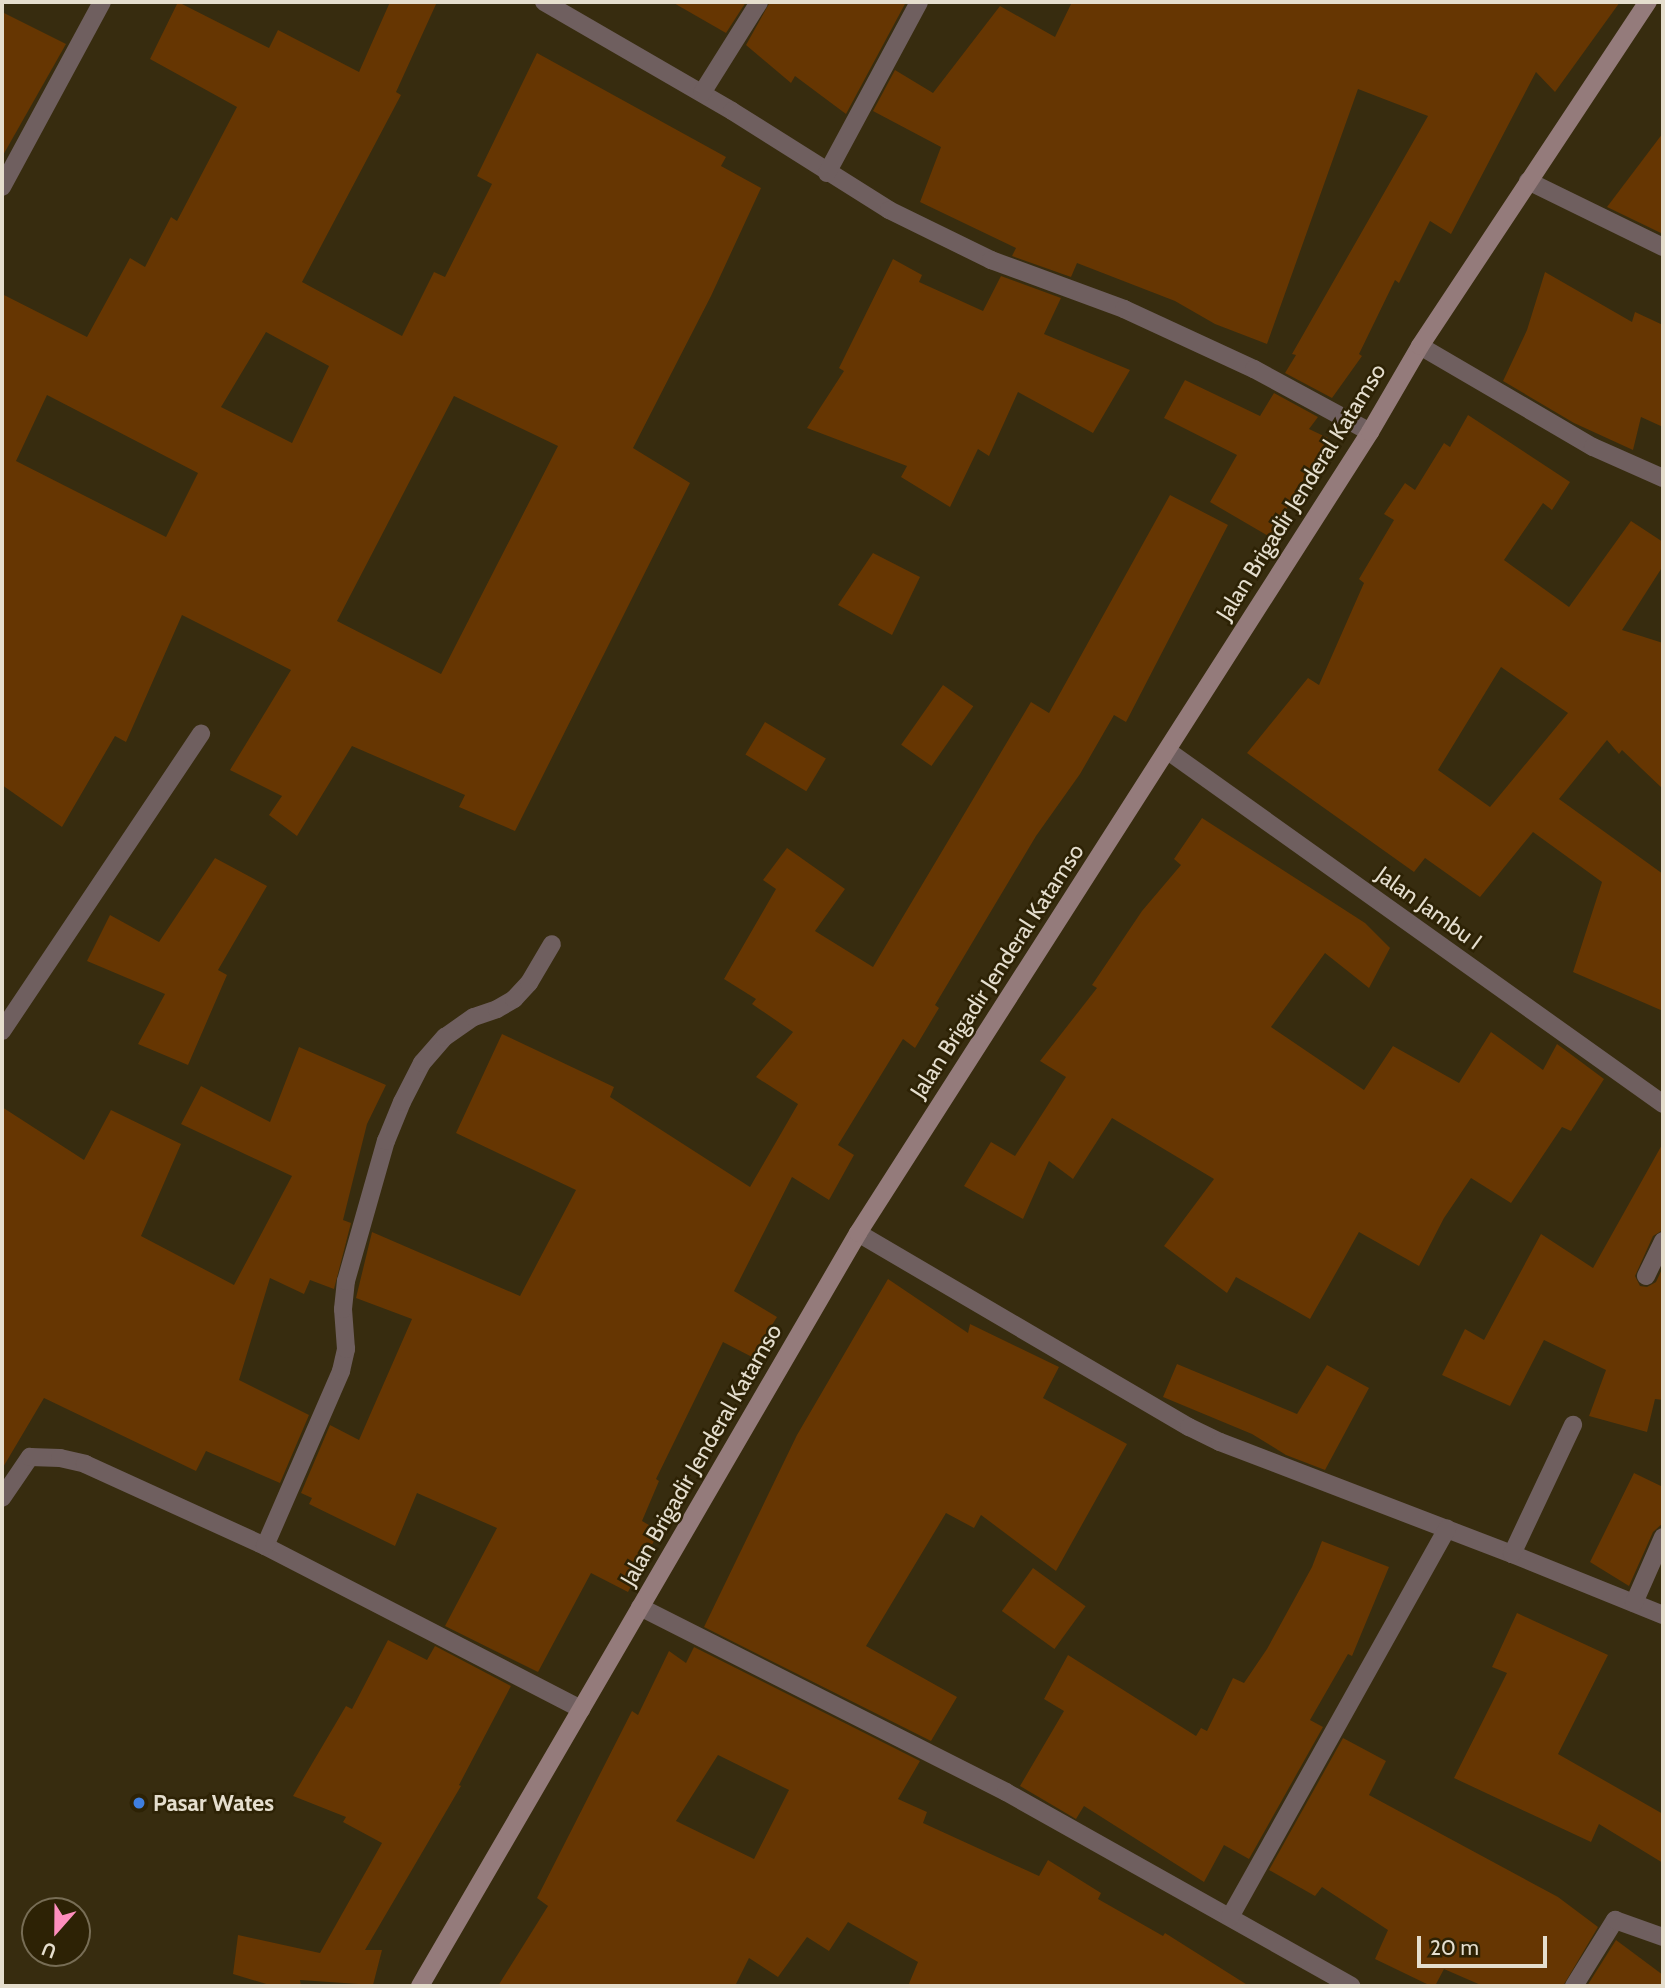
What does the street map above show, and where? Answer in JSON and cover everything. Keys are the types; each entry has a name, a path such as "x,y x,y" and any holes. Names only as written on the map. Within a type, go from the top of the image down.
{"main road":[{"name":"Jalan Brigadir Jenderal Katamso","path":"420,1986 858,1233 1168,751 1370,432 1420,346 1648,2"}],"street":[{"path":"2,187 102,2"},
{"path":"544,2 702,93 889,210 991,260 1124,309 1254,369 1370,432"},
{"path":"702,93 760,2"},
{"path":"827,173 919,2"},
{"path":"1528,181 1663,247"},
{"path":"1420,346 1593,447 1663,478"},
{"path":"2,1031 201,734"},
{"name":"Jalan Jambu I","path":"1168,751 1663,1104"},
{"path":"265,1546 341,1371 346,1349 342,1309 346,1281 386,1141 402,1102 422,1063 445,1037 474,1017 497,1009 514,999 529,983 552,944"},
{"path":"858,1233 1189,1427 1300,1475 1512,1553 1663,1615"},
{"path":"1646,1276 1663,1241"},
{"path":"1512,1553 1573,1425"},
{"path":"2,1498 30,1457 60,1458 85,1464 265,1546 581,1709"},
{"path":"1230,1917 1447,1529"},
{"path":"1634,1603 1663,1537"},
{"path":"640,1607 1006,1792 1351,1986"},
{"path":"1574,1986 1615,1920 1663,1937"}],"building":[{"path":"178,2 269,48 278,30 359,72 390,2 437,2 396,92 401,95 302,282 402,336 434,272 445,277 492,184 477,176 537,53 726,157 721,166 761,188 711,296 633,448 690,483 515,831 459,807 465,795 352,746 297,836 269,815 282,796 230,770 291,670 182,615 126,742 115,736 62,827 2,785 2,294 87,337 130,258 145,267 171,217 177,221 237,107 150,59","holes":["266,332 329,366 292,443 221,407","47,395 198,473 166,537 16,461","454,396 558,446 441,674 337,621"]},
{"path":"672,2 746,2 726,33"},
{"path":"770,2 906,2 846,114 795,76 791,83 746,45"},
{"path":"1072,2 1620,2 1555,92 1536,72 1451,234 1430,221 1399,283 1395,280 1359,354 1362,356 1332,398 1285,373 1296,355 1292,354 1428,116 1358,89 1267,344 1215,324 1175,301 1077,263 1071,277 1012,256 1016,248 920,202 941,147 873,111 895,70 933,93 1000,6 1055,37"},
{"path":"2,12 66,44 2,157"},
{"path":"1663,133 1663,234 1607,207"},
{"path":"893,259 922,275 919,282 983,311 1001,276 1061,298 1044,334 1130,370 1093,433 1018,392 989,456 978,449 950,507 901,477 907,466 807,428 844,371 839,368"},
{"path":"1545,272 1632,322 1635,312 1663,325 1663,427 1641,417 1633,450 1574,423 1503,381 1527,330"},
{"path":"1185,380 1260,416 1274,393 1318,417 1309,429 1328,438 1270,537 1210,502 1237,455 1164,418"},
{"path":"1468,415 1570,482 1552,510 1543,503 1504,560 1569,607 1631,521 1663,542 1663,566 1622,630 1663,643 1663,789 1622,750 1619,754 1607,740 1559,799 1663,874 1663,1011 1573,972 1602,882 1533,832 1480,897 1425,858 1414,872 1247,753 1308,678 1319,685 1364,583 1359,579 1394,520 1384,514 1405,483 1415,490 1444,443 1450,447","holes":["1501,667 1568,713 1490,807 1438,770"]},
{"path":"1170,495 1228,525 1126,722 1114,715 1080,774 1036,836 935,1005 939,1008 915,1048 903,1039 838,1145 854,1155 829,1200 792,1177 734,1291 777,1317 752,1357 723,1342 656,1479 659,1481 642,1521 659,1531 628,1592 591,1573 538,1672 445,1626 497,1528 417,1493 395,1546 309,1504 312,1498 301,1493 330,1425 359,1440 412,1319 356,1298 372,1232 520,1296 576,1190 456,1133 502,1034 614,1087 610,1097 750,1187 798,1104 756,1077 793,1032 752,1004 756,999 724,979 776,889 763,880 787,848 845,889 815,931 873,967 1031,702 1049,713"},
{"path":"873,553 920,577 892,635 838,605"},
{"path":"943,685 973,706 931,766 901,745"},
{"path":"765,722 826,759 806,791 745,755"},
{"path":"1202,818 1365,923 1390,948 1369,988 1325,953 1271,1027 1364,1090 1393,1046 1459,1083 1491,1032 1543,1070 1557,1044 1604,1079 1571,1131 1562,1127 1511,1203 1471,1178 1444,1218 1419,1266 1359,1232 1310,1319 1236,1277 1227,1293 1164,1246 1214,1179 1112,1118 1073,1179 1049,1161 1023,1219 964,1186 991,1142 1015,1156 1066,1077 1040,1061 1097,988 1092,985 1142,911 1181,865 1174,859"},
{"path":"215,858 267,886 218,970 227,975 188,1065 138,1044 165,994 87,961 110,915 159,942"},
{"path":"299,1047 386,1085 367,1124 343,1220 351,1223 334,1289 310,1280 304,1294 270,1278 239,1380 309,1415 280,1483 206,1451 196,1471 44,1398 2,1469 2,1107 84,1160 111,1110 181,1144 141,1236 234,1285 292,1176 181,1124 201,1086 270,1122"},
{"path":"1663,1143 1663,1230 1653,1236 1635,1276 1640,1286 1647,1287 1656,1282 1663,1267 1663,1400 1655,1399 1647,1432 1589,1416 1606,1370 1544,1340 1510,1406 1442,1375 1465,1329 1484,1340 1541,1234 1593,1268"},
{"path":"888,1279 968,1333 970,1324 1059,1367 1043,1398 1127,1444 1056,1571 981,1515 974,1528 946,1513 866,1646 957,1697 931,1741 704,1627 797,1435"},
{"path":"1177,1364 1297,1414 1327,1365 1369,1388 1325,1470 1286,1455 1252,1434 1163,1397"},
{"path":"1634,1473 1663,1487 1663,1523 1653,1532 1629,1586 1590,1562"},
{"path":"1322,1541 1389,1567 1352,1656 1348,1654 1310,1720 1323,1727 1249,1859 1224,1845 1204,1882 1084,1806 1076,1819 1020,1786 1064,1711 1044,1699 1068,1655 1196,1736 1201,1728 1207,1731 1233,1678 1244,1683 1267,1649 1312,1567"},
{"path":"1033,1568 1086,1606 1054,1649 1002,1611"},
{"path":"1517,1613 1608,1655 1558,1754 1663,1814 1663,1863 1599,1824 1591,1842 1454,1778 1507,1673 1492,1667"},
{"path":"388,1640 427,1660 435,1646 511,1686 459,1785 461,1786 365,1950 382,1950 373,1985 300,1980 301,1986 273,1986 233,1974 238,1935 320,1953 382,1843 343,1822 346,1817 293,1796 346,1706 352,1709"},
{"path":"694,1647 920,1761 898,1799 927,1812 923,1823 1039,1876 1048,1860 1101,1893 1098,1899 1163,1936 1165,1933 1249,1986 908,1986 918,1962 848,1922 829,1951 807,1937 778,1977 749,1958 735,1986 498,1986 548,1906 537,1898 632,1711 638,1715 669,1651 686,1663","holes":["718,1755 789,1790 754,1859 676,1821"]},
{"path":"1343,1738 1386,1761 1369,1795 1558,1897 1598,1927 1563,1986 1483,1986 1444,1969 1435,1986 1431,1986 1375,1959 1388,1930 1322,1887 1315,1896 1269,1870"},
{"path":"1616,1940 1663,1975 1663,1986 1587,1986"}],"place":[{"name":"Pasar Wates","path":"139,1803"}]}
